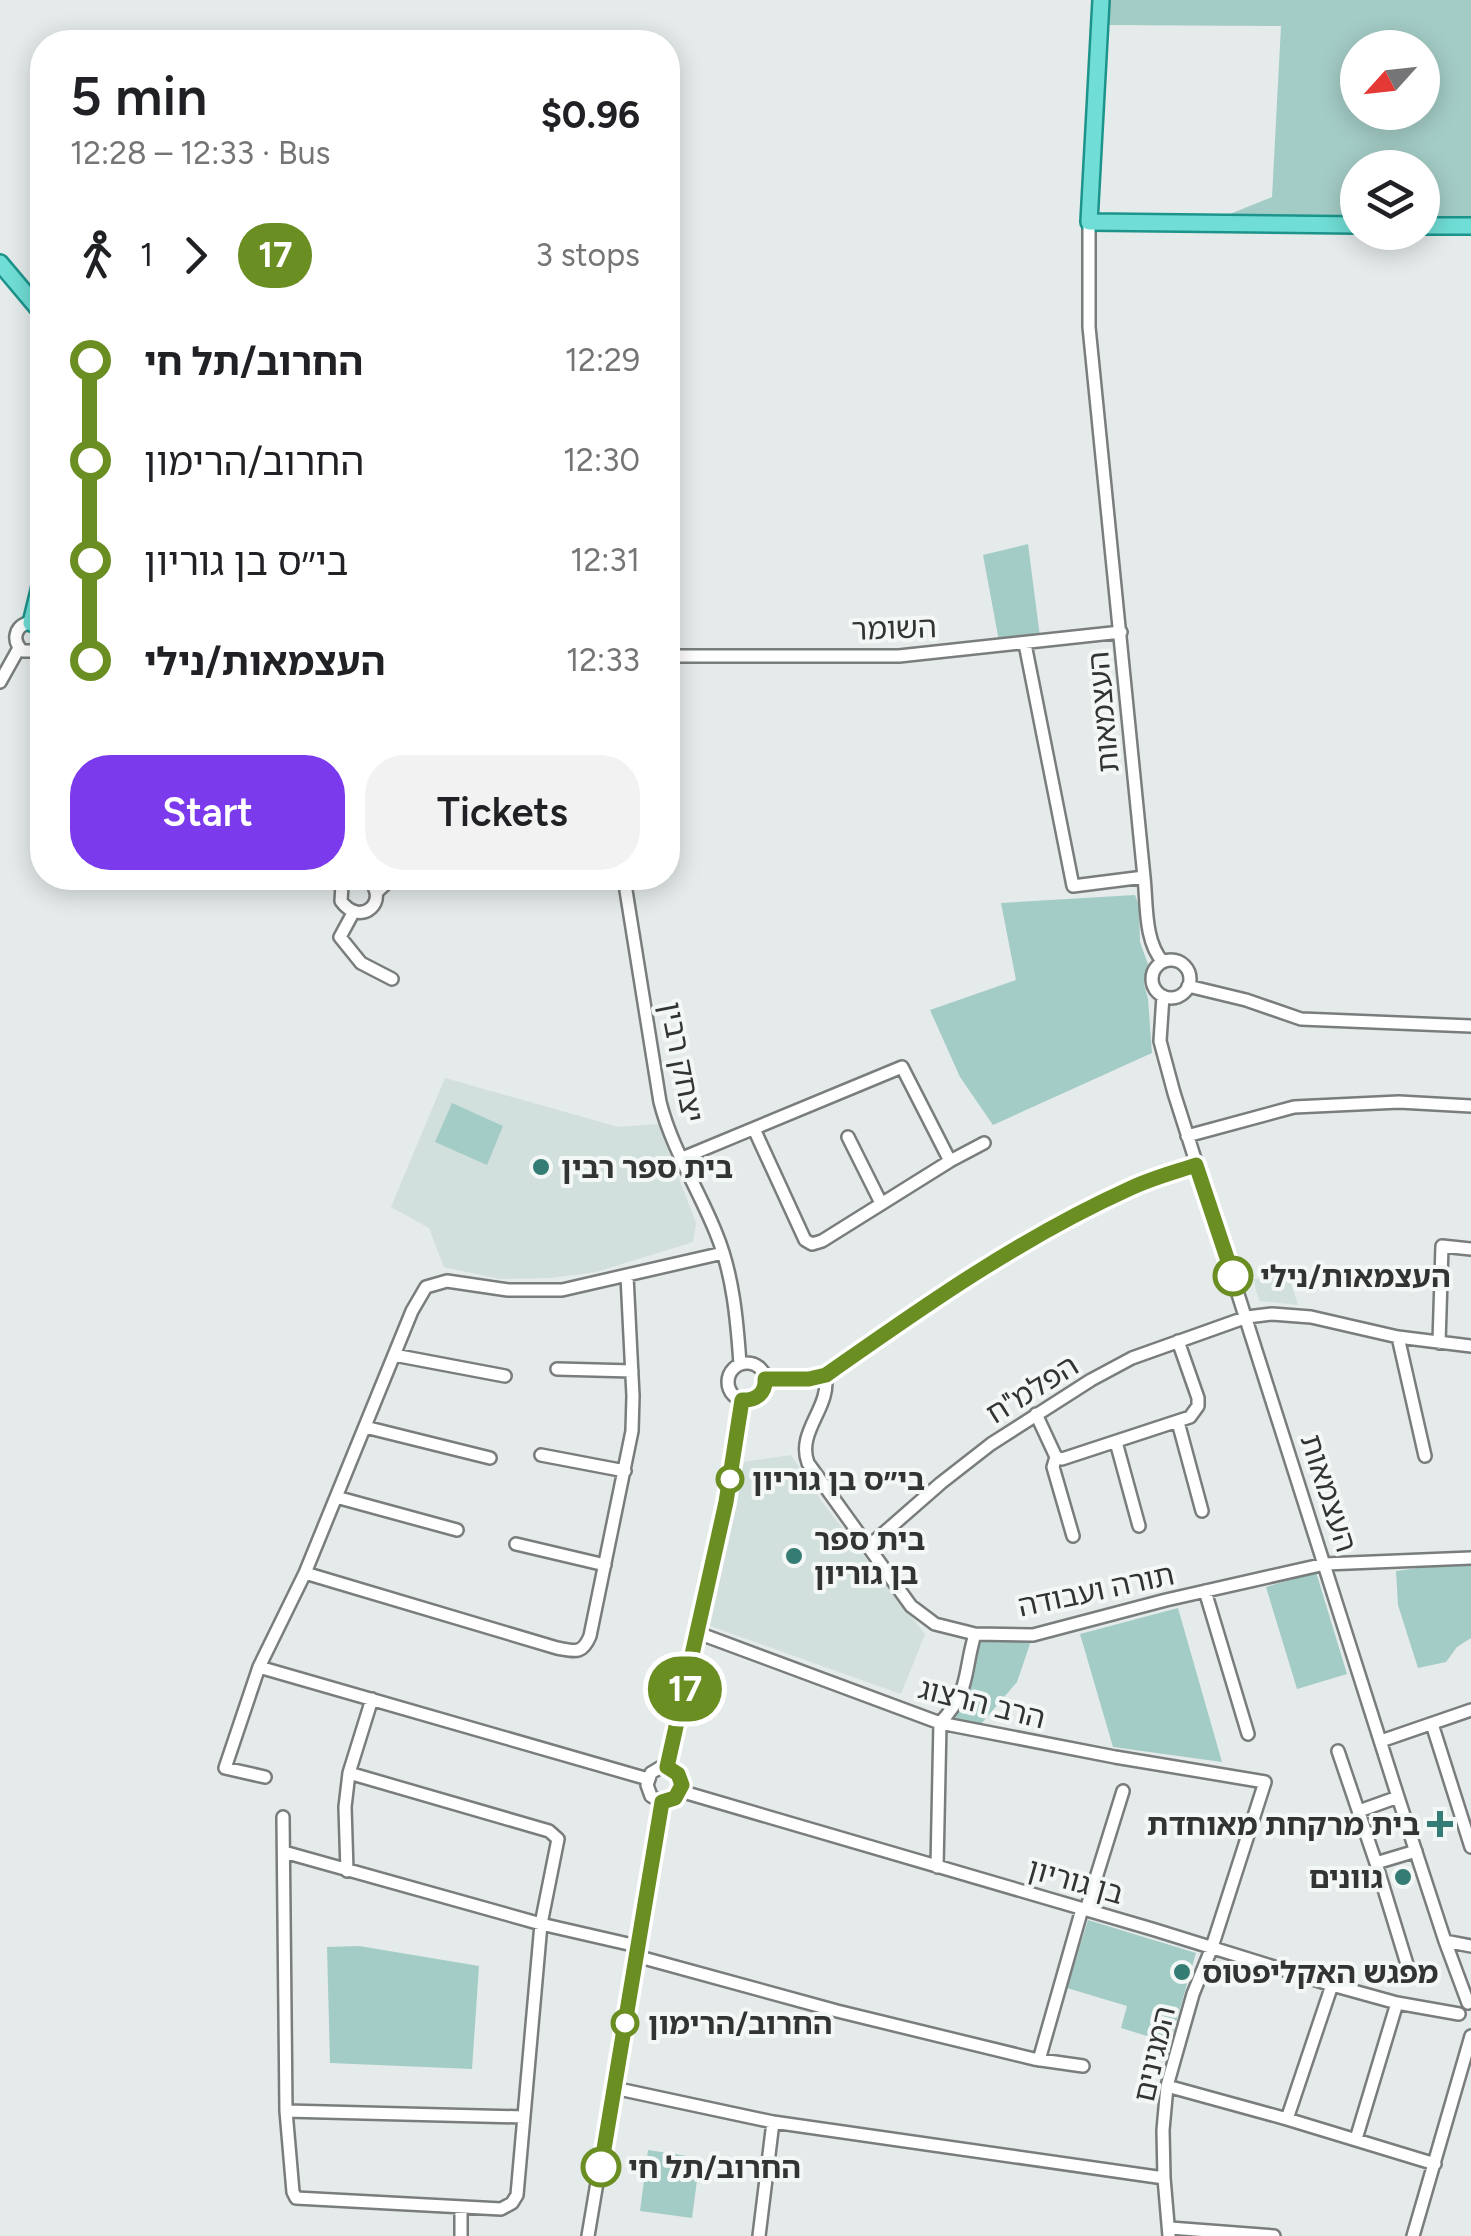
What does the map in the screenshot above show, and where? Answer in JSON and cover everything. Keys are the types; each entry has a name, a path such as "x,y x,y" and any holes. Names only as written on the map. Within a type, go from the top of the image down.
{"main road":[{"path":"1100,0 1088,222 1340,225"},
{"path":"1440,226 1471,226"},
{"path":"0,263 30,299"}],"street":[{"name":"העצמאות","path":"1088,222 1090,327 1144,877 1152,944 1162,962"},
{"path":"0,682 19,648 18,630 23,625 30,626"},
{"name":"השומר","path":"680,656 898,656 1121,632"},
{"path":"1025,644 1073,886 1144,877"},
{"path":"19,648 30,652"},
{"path":"340,890 341,902 353,912 370,909 377,892"},
{"name":"יצחק רבין","path":"626,890 660,1102 668,1131 723,1253 736,1314 740,1364"},
{"path":"353,912 340,937 361,963 392,979"},
{"path":"1174,960 1189,975 1188,986 1175,998 1162,996 1154,988 1154,970 1162,962 1174,960"},
{"path":"1188,986 1246,1000 1301,1020 1471,1026"},
{"name":"העצמאות","path":"1162,996 1162,1054 1187,1136 1445,1941 1470,2002"},
{"path":"680,1159 902,1067 950,1161"},
{"path":"1187,1136 1294,1106 1399,1102 1471,1106"},
{"path":"754,1129 806,1240 812,1244 984,1142"},
{"path":"848,1136 881,1203"},
{"path":"765,1379 826,1375 962,1280 1005,1255 1134,1186 1196,1165"},
{"path":"1439,1342 1442,1246 1471,1248"},
{"path":"265,1777 225,1768 258,1666 305,1573 426,1287 458,1282 508,1290 579,1287 723,1253"},
{"path":"305,1573 558,1648 577,1651 586,1646 632,1431 626,1276"},
{"name":"הפלמ\"ח","path":"869,1546 941,1483 1036,1414 1132,1358 1246,1316 1312,1317 1398,1337 1471,1346"},
{"path":"1398,1337 1424,1456"},
{"path":"1056,1457 1062,1459 1190,1417 1198,1406 1198,1398 1178,1340"},
{"path":"394,1355 505,1376"},
{"path":"740,1364 756,1366 765,1379 760,1396 754,1399 742,1400 729,1386 730,1373 740,1364"},
{"path":"557,1370 632,1371"},
{"name":"תורה ועבודה","path":"826,1375 826,1393 804,1443 808,1463 911,1606 935,1624 975,1634 1033,1635 1326,1564 1471,1558"},
{"path":"667,1767 726,1502 742,1400"},
{"path":"1036,1414 1056,1457 1053,1467 1073,1536"},
{"path":"1178,1422 1202,1512"},
{"path":"365,1427 490,1458"},
{"path":"1116,1442 1139,1526"},
{"path":"542,1455 625,1471"},
{"path":"336,1497 457,1530"},
{"path":"516,1544 605,1565"},
{"path":"1205,1591 1248,1734"},
{"name":"הרב הרצוג","path":"698,1633 940,1723 1265,1782"},
{"path":"937,1867 940,1723 956,1706 963,1690 975,1634"},
{"path":"258,1666 648,1778"},
{"path":"348,1871 345,1806 349,1773 372,1699"},
{"path":"1382,1741 1471,1710"},
{"path":"1432,1724 1471,1847"},
{"path":"1338,1751 1410,1974"},
{"path":"667,1767 678,1774 680,1791 675,1798 662,1802 651,1796 648,1778 655,1769 667,1767"},
{"path":"283,1817 286,2110 296,2198 501,2209 512,2204 517,2195 542,1924 558,1839 549,1832 349,1773"},
{"name":"המגינים","path":"1170,2232 1163,2130 1167,2086 1193,1994 1265,1782"},
{"name":"בן גוריון","path":"680,1791 1397,2004 1459,2014"},
{"path":"1038,2060 1123,1791"},
{"path":"1358,1812 1398,1797"},
{"path":"588,2236 662,1802"},
{"path":"1376,1863 1416,1851"},
{"path":"284,1852 837,2011 1038,2060 1083,2066"},
{"path":"1445,1941 1471,1946"},
{"path":"1287,2118 1332,1985"},
{"path":"1413,2236 1471,2036 1460,2027 1459,2014 1470,2002"},
{"path":"1356,2139 1397,2004"},
{"path":"1167,2086 1435,2164"},
{"path":"614,2088 774,2122 1164,2178"},
{"path":"286,2110 524,2117"},
{"path":"760,2236 774,2122"},
{"path":"461,2236 462,2207"},
{"path":"1170,2232 1274,2236"}],"shaded area":[{"name":"בית ספר רבין","path":"445,1078 618,1127 658,1124 696,1223 693,1242 596,1272 550,1278 500,1279 444,1267 429,1228 391,1207"},
{"path":"1289,1277 1298,1305 1260,1301 1254,1279"},
{"name":"בית ספר בן גוריון","path":"791,1455 822,1502 925,1634 901,1694 710,1626 744,1462"}],"green space":[{"path":"1108,0 1471,0 1471,217 1440,217 1440,150 1340,150 1340,217 1215,220 1272,197 1281,26 1106,25"},
{"path":"1028,544 1040,637 999,641 983,555"},
{"path":"1135,895 1140,942 1149,967 1144,984 1152,1053 993,1125 960,1077 930,1010 1016,980 1001,903"},
{"path":"452,1103 503,1126 487,1165 435,1142"},
{"path":"1471,1561 1471,1638 1457,1647 1446,1662 1418,1668 1398,1605 1396,1571"},
{"path":"1316,1572 1347,1674 1297,1689 1266,1587"},
{"path":"1178,1608 1222,1762 1113,1747 1080,1634"},
{"path":"975,1634 1033,1635 1017,1682 975,1731 940,1723 955,1706"},
{"path":"1088,1920 1196,1953 1170,2043 1121,2028 1127,2006 1067,1988"},
{"path":"359,1946 479,1966 472,2069 330,2063 327,1947"},
{"path":"648,2150 700,2158 692,2218 640,2211"}],"bus line":[{"name":"17","path":"601,2167 662,1802 675,1798 682,1785 678,1774 667,1767 726,1502 742,1400 760,1396 765,1379 826,1375 962,1280 1051,1228 1134,1186 1196,1165 1233,1276"}],"place":[{"name":"בית ספר רבין","path":"541,1167"},
{"name":"העצמאות/נילי","path":"1233,1276"},
{"name":"בי״ס בן גוריון","path":"730,1479"},
{"name":"בית ספר בן גוריון","path":"794,1556"},
{"name":"בית מרקחת מאוחדת","path":"1440,1824"},
{"name":"גוונים","path":"1403,1877"},
{"name":"מפגש האקליפטוס","path":"1182,1972"},
{"name":"החרוב/הרימון","path":"625,2023"},
{"name":"החרוב/תל חי","path":"601,2167"}]}
